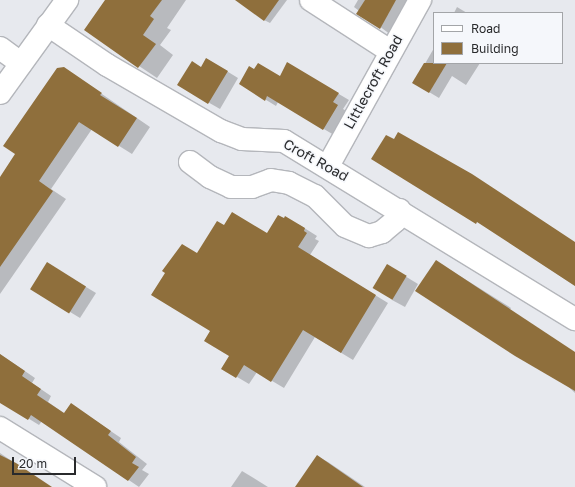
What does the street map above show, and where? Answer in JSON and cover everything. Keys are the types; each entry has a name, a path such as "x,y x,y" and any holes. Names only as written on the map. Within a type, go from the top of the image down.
{"street":[{"path":"0,93 67,0"},
{"path":"311,0 390,51"},
{"name":"Littlecroft Road","path":"328,166 390,51 420,0"},
{"name":"Croft Road","path":"48,25 107,65 221,131 242,139 284,141 400,210 575,319"},
{"path":"0,48 21,63"},
{"path":"190,162 210,177 231,187 252,188 270,180 289,183 315,196 345,226 369,236 382,232 395,221 400,210"},
{"path":"0,428 95,487"}],"building":[{"path":"105,0 162,0 150,16 154,19 143,35 156,44 138,68 84,30"},
{"path":"235,0 279,0 264,21"},
{"path":"365,0 396,0 380,29 356,14"},
{"path":"206,58 228,71 208,104 177,85 192,61 201,67"},
{"path":"287,62 339,93 333,102 338,105 323,130 267,96 265,101 239,84 249,66 254,69 258,63 280,76"},
{"path":"424,63 446,64 429,93 412,83"},
{"path":"64,67 102,93 100,95 137,118 118,147 79,122 39,181 53,191 0,267 0,177 15,154 3,146 57,68"},
{"path":"398,132 472,174 575,242 575,286 477,222 476,224 371,159 386,135 394,139"},
{"path":"232,212 267,233 278,215 284,218 285,216 305,228 304,231 307,233 298,247 376,295 341,353 303,330 271,382 244,365 236,378 221,369 229,356 204,341 210,331 151,295 165,273 162,271 182,244 197,253 217,221 224,225"},
{"path":"436,260 575,352 575,391 515,356 415,291"},
{"path":"47,262 86,286 69,314 30,289"},
{"path":"387,264 407,276 392,300 373,288"},
{"path":"0,354 25,371 22,376 41,389 37,395 64,413 71,403 111,431 108,435 136,457 132,463 139,467 128,481 31,415 28,420 0,403"},
{"path":"0,455 16,463 52,487 0,487"},
{"path":"317,455 363,487 295,487"}]}
